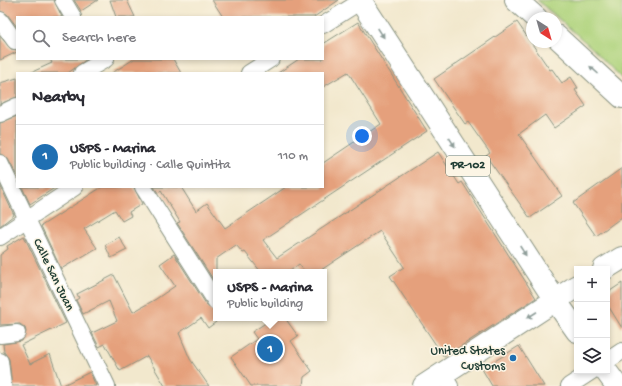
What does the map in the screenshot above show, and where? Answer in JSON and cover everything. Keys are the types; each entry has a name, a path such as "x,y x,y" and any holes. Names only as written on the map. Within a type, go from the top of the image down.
{"main road":[{"name":"PR-102","path":"360,0 555,300 574,327"},
{"path":"516,0 529,12"},
{"path":"562,42 622,97"},
{"path":"609,266 622,258"},
{"path":"424,386 446,380 555,300 574,288"},
{"path":"608,374 616,386"}],"street":[{"path":"63,0 72,16"},
{"path":"324,24 360,0"},
{"path":"0,20 15,41"},
{"path":"84,72 102,60"},
{"path":"251,72 269,60"},
{"path":"0,114 16,106"},
{"name":"Calle San Juan","path":"0,163 107,386"},
{"path":"0,237 72,188"},
{"path":"144,188 213,297"},
{"path":"0,335 17,333"},
{"path":"610,359 622,351"},
{"path":"0,361 3,386"},
{"path":"569,386 587,374"}],"green space":[{"path":"537,0 622,0 622,79 592,48 562,22 562,12 551,12"}],"building":[{"path":"0,0 54,0 62,16 16,16 16,26 7,14 0,11"},
{"path":"74,0 98,0 81,11"},
{"path":"110,0 127,0 135,16 116,16"},
{"path":"212,0 339,0 315,16 222,16"},
{"path":"358,22 427,131 263,240 277,258 438,152 459,184 462,182 536,298 444,357 390,276 404,267 380,231 323,269 303,269 299,264 293,269 259,269 245,252 243,253 236,245 216,259 216,269 213,269 213,279 177,223 180,222 161,191 158,193 155,188 182,188 196,211 207,203 225,228 285,188 324,188 324,162 381,124 348,72 324,86 324,72 280,72 298,60 324,60 324,43"},
{"path":"517,22 526,35 526,48 535,48 550,70 552,69 562,83 571,77 578,88 575,90 586,106 554,128 545,115 519,134 562,196 530,218 486,156 490,153 468,122 465,124 434,79"},
{"path":"0,36 11,49 16,50 16,52 0,60"},
{"path":"50,60 86,60 69,72 32,72 52,63"},
{"path":"132,60 174,60 180,72 114,72"},
{"path":"16,78 16,97 0,104 0,83"},
{"path":"16,116 16,174 8,159 0,154 0,123"},
{"path":"622,168 622,217 596,236 573,203"},
{"path":"0,185 14,215 0,226"},
{"path":"22,188 54,188 30,204"},
{"path":"100,188 134,188 142,204 129,212 131,216 122,221 115,210 84,229 97,248 61,269 41,226"},
{"path":"24,236 66,323 21,345 30,364 50,354 61,386 12,386 9,359 4,352 3,344 22,341 26,332 25,328 20,324 0,325 0,255 8,249 7,246"},
{"path":"119,237 127,250 111,258 105,245"},
{"path":"174,254 208,307 213,310 213,321 216,322 208,328 201,318 179,333 190,359 209,386 165,386 147,356 120,371 105,344 99,347 92,333 117,321 109,301 83,314 76,300 79,298 77,294 114,275 133,312 175,286 160,264"},
{"path":"622,283 622,328 610,309 610,291"},
{"path":"268,321 287,321 298,336 291,341 312,371 304,377 303,386 251,386 231,357 257,339 252,332"},
{"name":"United States Customs","path":"519,346 544,386 492,386 482,369"},
{"path":"90,372 96,386 61,386"}],"place":[{"name":"USPS - Marina","path":"270,349"},
{"name":"United States Customs","path":"513,358"}]}
